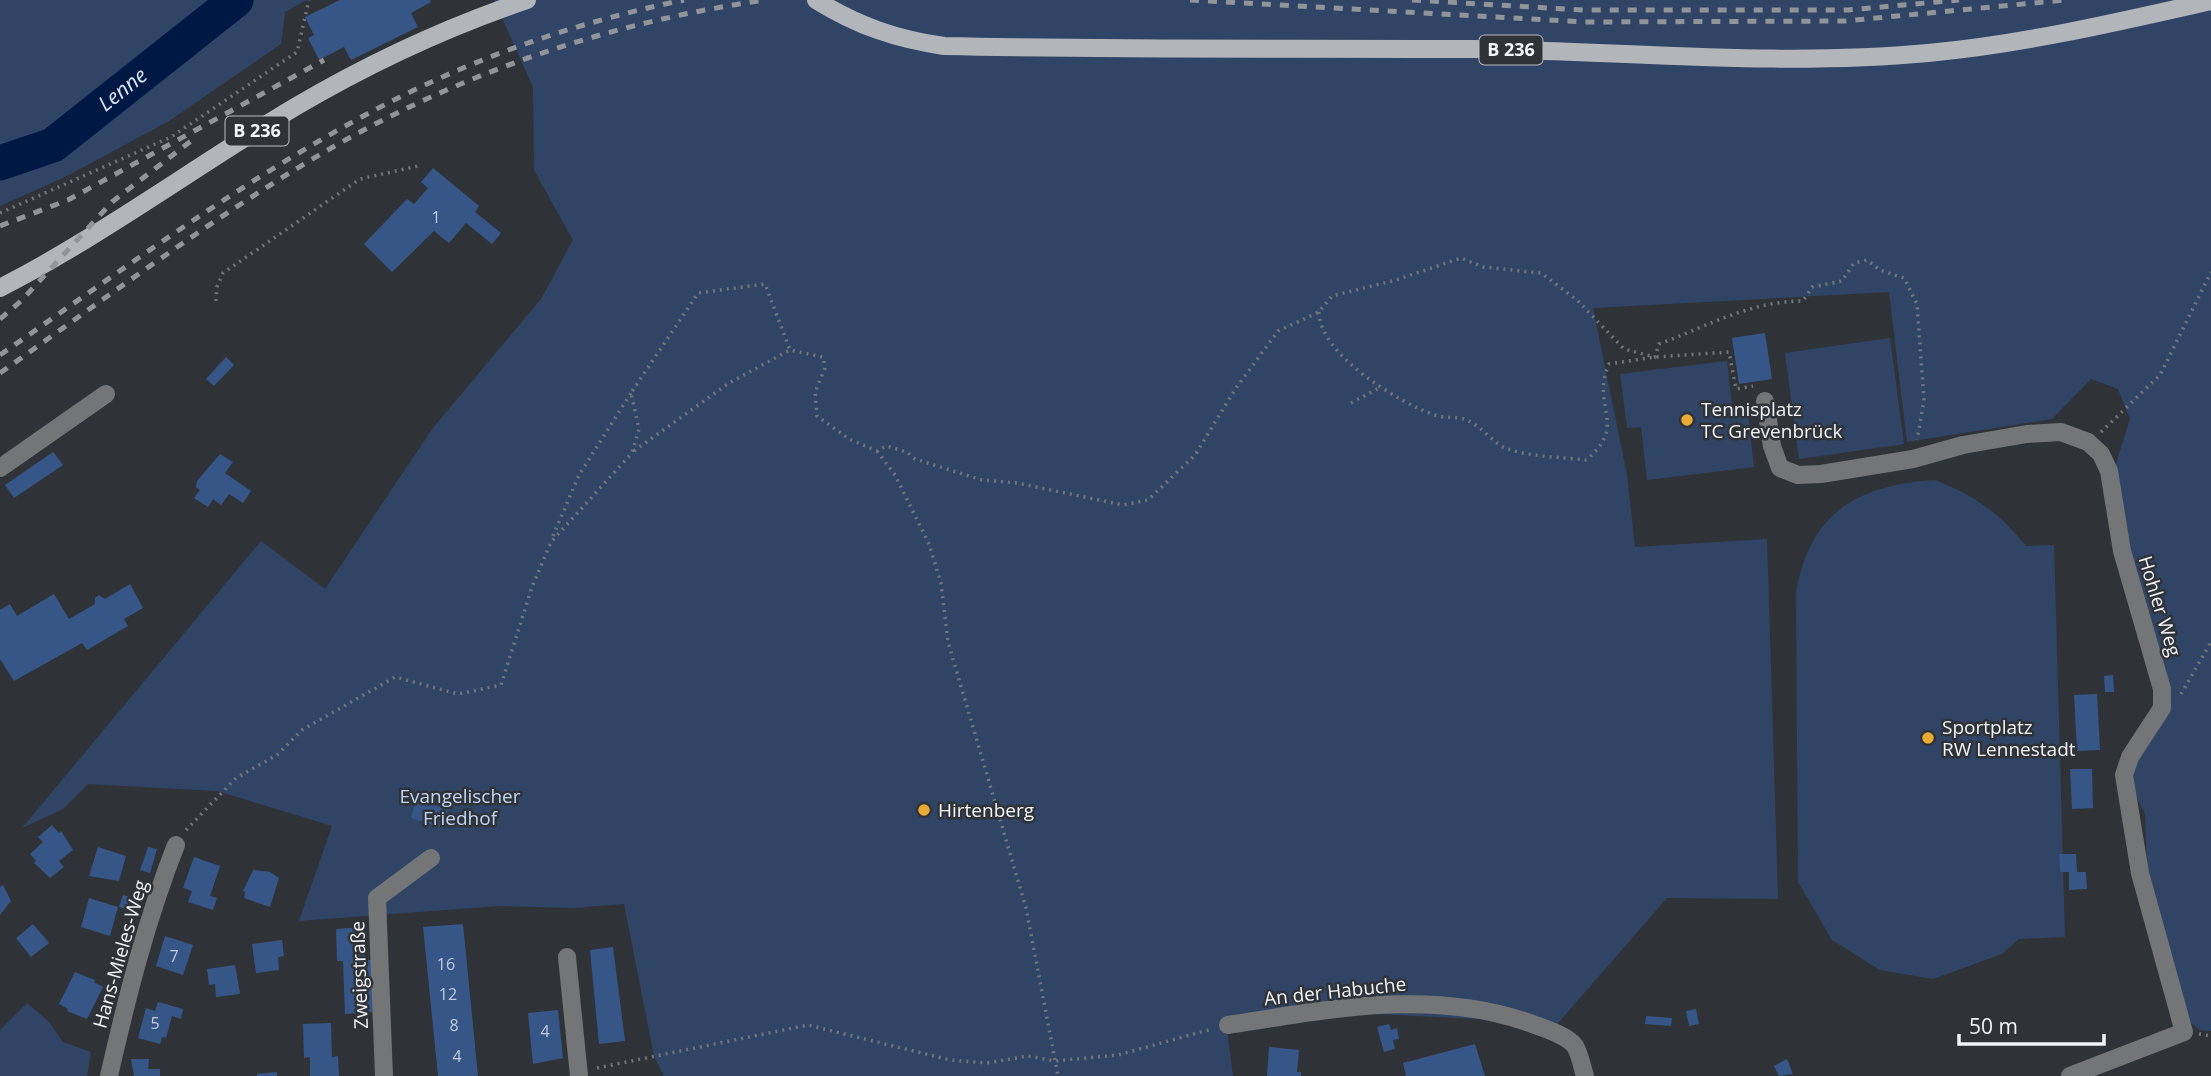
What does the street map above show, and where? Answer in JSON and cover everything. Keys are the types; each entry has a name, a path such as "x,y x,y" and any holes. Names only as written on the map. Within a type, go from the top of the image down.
{"main road":[{"name":"B 236","path":"0,288 73,248 334,86 443,33 527,0"},
{"name":"B 236","path":"816,0 867,28 889,36 944,46 1480,49 1764,60 1927,53 1975,47 2082,29 2211,1"}],"street":[{"path":"0,468 106,394"},
{"path":"1765,401 1772,446 1780,468 1798,475 1821,474 1913,459 1963,445 2026,434 2061,432 2088,442"},
{"name":"Hohler Weg","path":"2088,442 2101,454 2109,471 2122,551 2157,665 2164,699 2162,708"},
{"path":"2070,1076 2185,1032 2140,873 2123,775 2130,757 2162,708"},
{"name":"Hans-Mieles-Weg","path":"109,1076 135,963 152,907 176,845"},
{"name":"Zweigstraße","path":"384,1076 377,898 431,858"},
{"path":"567,957 574,1075"},
{"name":"An der Habuche","path":"1228,1025 1350,1006 1436,1003 1500,1012 1555,1032 1574,1045 1585,1076"}],"path":[{"path":"0,213 171,137 297,52 309,0"},
{"path":"216,301 217,286 223,273 360,179 418,166"},
{"path":"877,451 886,446 907,452 915,459 982,480 1017,483 1124,505 1148,500 1195,455 1236,388 1278,331 1320,312 1332,296 1396,280 1461,258 1483,267 1541,273 1577,300 1624,349 1655,357"},
{"path":"1655,357 1659,344 1739,311 1775,301 1803,301 1812,287 1842,281 1854,264 1867,260 1880,270 1904,278 1917,304 1924,400 1913,459"},
{"path":"2088,442 2160,375 2211,272"},
{"path":"176,845 202,811 236,778 277,755 302,730 395,677 458,694 501,685 532,587 579,475 698,293 765,284 790,350"},
{"path":"1320,312 1319,321 1352,368 1379,388 1436,416 1464,419 1487,431 1504,448 1586,460 1600,449 1608,435 1601,382 1609,365 1655,357 1729,352 1736,389 1755,386 1758,402 1765,401"},
{"path":"551,542 632,453 729,383 790,350 823,357 825,368 815,392 817,416 849,439 877,451 895,475 929,544 941,583 948,642 1027,908 1058,1076"},
{"path":"1351,403 1379,388"},
{"path":"631,393 639,429 632,453"},
{"path":"2162,708 2172,708 2211,642"},
{"path":"574,1075 808,1025 950,1060 988,1063 1028,1056 1055,1061 1118,1055 1228,1025"}],"green space":[{"path":"0,0 307,0 285,12 281,44 169,121 67,176 0,206"},
{"name":"Evangelischer Friedhof","path":"494,0 2211,0 2211,1031 2199,1030 2189,1021 2147,868 2145,814 2133,791 2132,778 2137,762 2169,714 2161,658 2126,548 2116,464 2130,419 2118,389 2091,379 2052,419 1907,442 1889,292 1593,308 1627,475 1635,547 1767,539 1778,899 1667,898 1545,1038 1498,1020 1355,1013 1227,1030 1233,1076 664,1076 654,1056 624,904 574,908 499,906 299,921 332,826 217,791 88,784 63,809 22,828 261,541 325,589 433,428 541,299 573,240 534,170 533,87"},
{"path":"1890,338 1904,444 1799,459 1785,353"},
{"name":"Tennisplatz TC Grevenbrück","path":"1727,361 1733,414 1748,412 1754,467 1647,480 1641,427 1627,428 1620,374"},
{"name":"Sportplatz RW Lennestadt","path":"1935,480 1986,507 2026,546 2054,545 2065,937 2019,939 2002,954 1933,979 1880,970 1832,940 1798,882 1796,594 1812,543 1825,524 1841,509 1860,497 1882,489"},
{"path":"27,1003 49,1022 63,1042 91,1052 87,1076 0,1076 0,1030"}],"building":[{"path":"340,0 431,2 411,13 418,27 351,60 344,47 319,60 308,38 314,35 305,17"},
{"path":"433,168 479,206 475,212 501,233 492,244 466,223 449,243 434,231 392,272 364,244 407,199 414,204 428,188 421,182"},
{"path":"1765,333 1772,379 1739,384 1732,338"},
{"path":"226,357 234,365 214,386 206,379"},
{"path":"53,452 63,465 14,498 5,485"},
{"path":"220,454 233,462 225,473 251,491 243,503 229,494 221,505 213,499 208,507 194,498 200,490 196,487 197,481"},
{"path":"130,584 143,608 124,619 128,626 87,650 82,643 14,681 0,659 0,610 10,604 17,616 54,594 69,619 95,604 95,598 99,595 105,599"},
{"path":"2113,675 2114,692 2105,692 2104,676"},
{"path":"2097,694 2100,750 2077,751 2074,695"},
{"path":"2070,769 2092,769 2093,808 2072,809"},
{"path":"416,799 448,809 443,828 411,818"},
{"path":"52,825 59,833 61,831 73,850 59,861 64,867 50,878 34,863 36,861 30,854 43,842 38,837"},
{"path":"98,847 126,856 119,881 89,876"},
{"path":"148,847 157,849 150,873 140,870"},
{"path":"2059,854 2076,854 2077,872 2086,872 2087,889 2069,890 2069,872 2060,872"},
{"path":"194,857 220,866 210,896 217,898 213,910 188,902 192,891 183,888"},
{"path":"253,870 270,872 279,878 270,907 244,898 243,891"},
{"path":"3,885 11,901 0,915 0,887"},
{"path":"123,895 140,900 136,912 119,907"},
{"path":"89,898 118,907 110,936 81,927"},
{"path":"33,924 49,943 31,957 16,938"},
{"path":"463,924 478,1076 438,1076 423,927"},
{"path":"364,927 365,960 371,960 374,1012 345,1014 343,961 337,961 336,929"},
{"path":"165,936 193,945 183,975 156,966"},
{"path":"282,940 284,956 278,957 279,970 256,973 252,944"},
{"path":"613,947 625,1041 599,1044 590,950"},
{"path":"235,965 240,994 216,997 215,984 209,985 207,969"},
{"path":"75,972 95,980 94,982 103,987 87,1019 67,1011 68,1009 59,1004"},
{"path":"158,1002 183,1009 181,1019 172,1016 166,1038 162,1037 160,1044 138,1038 146,1008 155,1011"},
{"path":"1696,1009 1699,1024 1689,1026 1686,1011"},
{"path":"558,1010 563,1058 533,1064 528,1013"},
{"path":"1646,1016 1672,1018 1671,1026 1645,1024"},
{"path":"331,1023 332,1057 338,1056 339,1076 310,1076 310,1057 304,1058 303,1024"},
{"path":"1389,1024 1391,1030 1397,1028 1399,1039 1393,1040 1395,1049 1384,1052 1377,1027"},
{"path":"1475,1044 1485,1076 1406,1076 1403,1063"},
{"path":"1269,1047 1299,1050 1297,1072 1301,1072 1301,1076 1267,1076"},
{"path":"131,1059 149,1059 148,1069 160,1069 160,1076 134,1076"},
{"path":"1787,1059 1793,1074 1779,1076 1774,1066"},
{"path":"277,1072 277,1076 257,1076 257,1074"}],"waterway":[{"name":"Lenne","path":"0,163 53,145 236,0"}],"railway":[{"path":"0,355 248,184 404,95 472,64 541,38 684,0"},
{"path":"0,373 247,200 333,147 384,120 436,95 543,53 653,21 766,0"},
{"path":"1190,0 1584,22 1845,21 2065,0"},
{"path":"1412,0 1583,10 1848,10 1959,0"},
{"path":"0,226 68,200 324,60"},
{"path":"0,319 21,301 112,202 191,141"}],"place":[{"name":"Tennisplatz TC Grevenbrück","path":"1687,420"},
{"name":"Sportplatz RW Lennestadt","path":"1928,738"},
{"name":"Hirtenberg","path":"924,810"}]}
